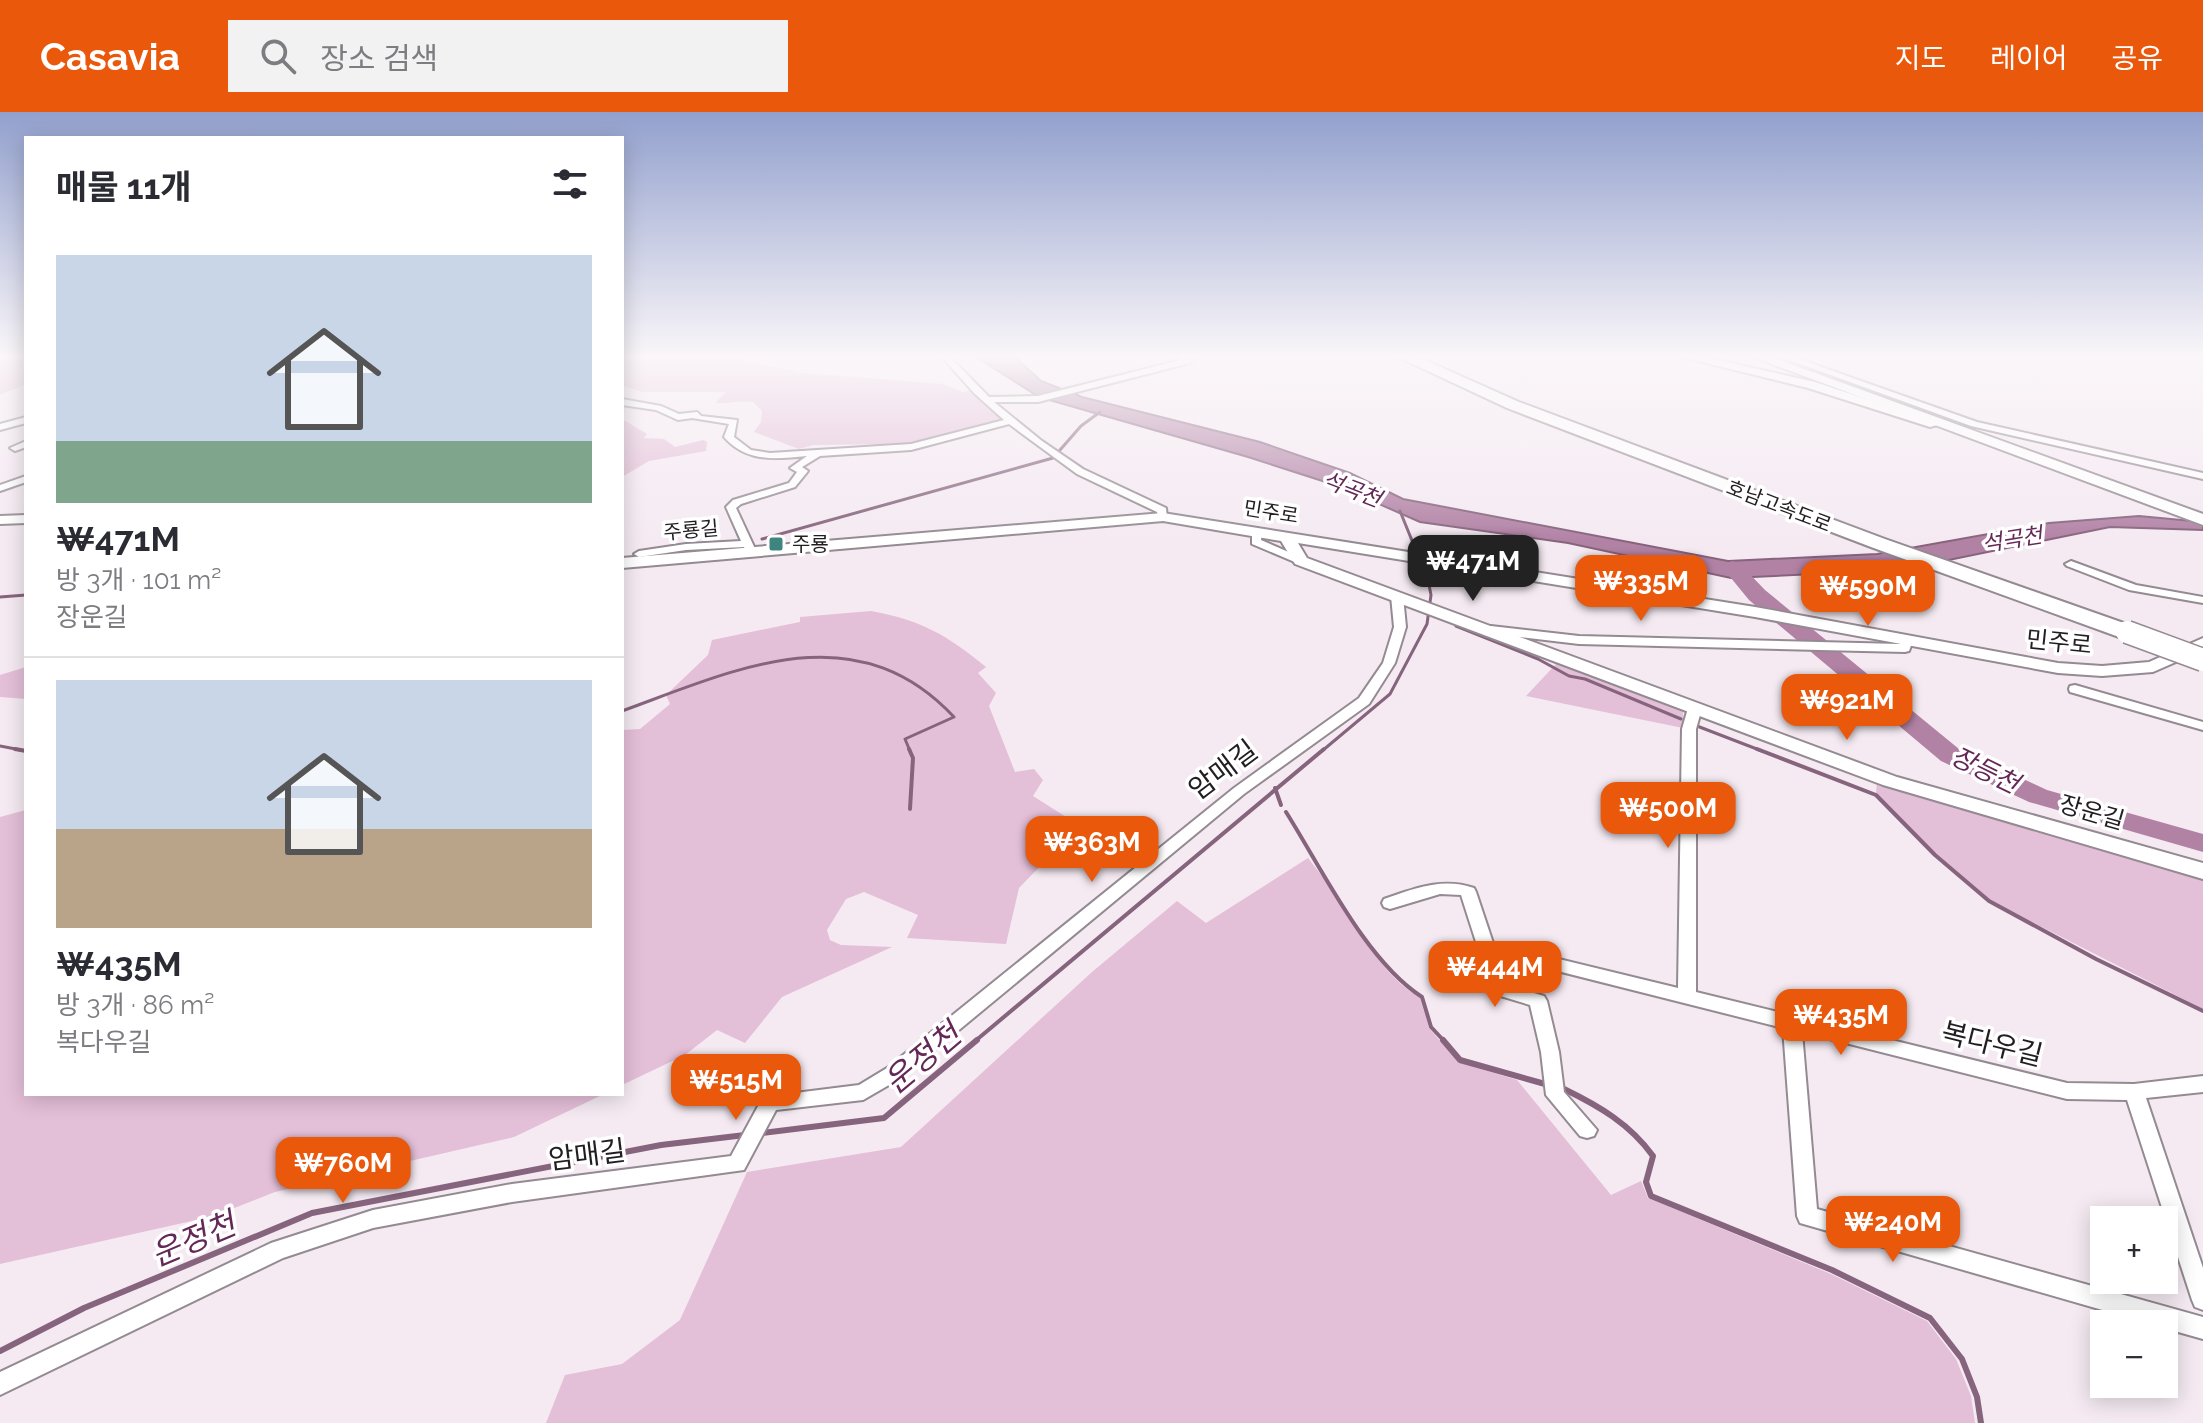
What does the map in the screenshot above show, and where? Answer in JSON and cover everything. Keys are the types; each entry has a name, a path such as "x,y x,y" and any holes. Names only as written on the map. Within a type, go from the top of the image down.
{"highway":[{"name":"호남고속도로","path":"1549,418 2132,628 2203,660"},
{"name":"호남고속도로","path":"1570,418 1886,540"},
{"name":"호남고속도로","path":"2132,628 2203,645"}],"main road":[{"path":"1917,418 1948,428"},
{"path":"1922,418 2203,520"},
{"name":"민주로","path":"624,563 750,548 1163,517 1755,612 2032,665 2102,671 2153,667 2203,645"},
{"path":"0,520 24,519"},
{"path":"1287,537 1301,561"},
{"name":"장운길","path":"1301,561 1890,781 2203,871"}],"street":[{"path":"698,418 734,422 729,437 738,449 771,457 911,447 1013,420 1055,454 1097,481 1162,510 1163,517"},
{"path":"1958,418 2203,476"},
{"path":"0,427 24,421"},
{"path":"15,448 24,445"},
{"name":"주룡길","path":"639,554 686,547 750,548 731,507 737,502 792,485 803,471 795,468 818,453"},
{"path":"0,488 24,480"},
{"name":"장운길","path":"1257,531 1256,542 1301,561"},
{"path":"2071,564 2133,588 2203,600"},
{"name":"암매길","path":"0,1384 278,1250 373,1219 512,1193 737,1164 770,1103 863,1092 894,1073 1239,791 1364,701 1389,663 1400,627 1403,599"},
{"name":"민주로","path":"1486,630 1579,640 1905,648 1907,640"},
{"path":"2075,689 2203,726"},
{"path":"1687,998 1689,729 1695,708"},
{"path":"1390,903 1439,889 1459,887 1468,892 1500,989 1538,1001 1550,1052 1555,1095 1587,1130"},
{"name":"복다우길","path":"1485,947 2067,1091 2134,1092 2203,1084"},
{"path":"1792,1024 1807,1216 2203,1328"},
{"path":"2134,1092 2203,1300"}],"shaded area":[{"path":"761,418 1009,420 899,447 897,444 813,445 799,449 754,432"},
{"path":"624,420 647,434 644,438 664,439 675,447 703,440 707,442 706,451 649,461 624,476"},
{"path":"871,611 919,624 959,646 986,667 978,673 996,693 989,706 1015,772 1034,769 1043,780 1033,796 1074,822 1047,859 1019,888 1006,944 907,938 918,915 864,892 846,899 827,930 830,940 841,945 892,947 782,997 745,1043 717,1030 685,1055 624,1084 624,730 640,729 670,704 666,695 708,655 712,640 800,622 800,617"},
{"path":"1557,663 1683,712 1683,728 1526,696"},
{"path":"24,668 24,699 0,697 0,675"},
{"path":"1877,779 2203,875 2203,1009 1991,901 1937,855 1876,794"},
{"path":"24,811 24,1096 600,1096 514,1137 275,1192 214,1216 0,1264 0,817"},
{"path":"1308,858 1386,969 1420,998 1429,1028 1458,1062 1517,1080 1611,1195 1641,1181 1648,1198 1831,1274 1927,1321 1956,1359 1971,1396 1975,1423 546,1423 565,1375 622,1364 680,1320 747,1172 901,1147 1092,972 1177,901 1206,923"}],"water":[{"name":"석곡천","path":"1113,418 1166,418 1260,442 1350,473 1403,499 1728,561 1877,554 2049,523 2139,516 2203,522 2203,530 2110,527 1900,570 1731,578 1568,543 1420,522 1338,486"}],"waterway":[{"path":"762,539 1053,458 1092,418"},
{"name":"운정천","path":"1322,751 1390,694 1427,624 1431,595 1428,580 1400,511"},
{"name":"장등천","path":"1732,567 1757,595 1950,755 2038,796 2203,843"},
{"path":"0,597 24,595"},
{"path":"1456,626 1538,659 1569,676 1585,679 1681,719"},
{"path":"624,710 751,667 793,659 835,658 876,666 916,685 954,717 905,739 910,751"},
{"path":"1697,726 1762,751"},
{"path":"0,746 24,751"},
{"path":"15,749 24,751"},
{"path":"909,749 913,758 910,809"},
{"name":"운정천","path":"1276,790 1324,749"},
{"path":"1757,749 1876,795 1935,855 1989,901 2096,959 2203,1011"},
{"name":"운정천","path":"974,1042 1276,790"},
{"path":"1276,790 1281,805"},
{"path":"1286,812 1346,912 1382,961 1422,997 1431,1027 1445,1042"},
{"name":"운정천","path":"762,1133 884,1118 977,1040"},
{"path":"1443,1040 1460,1060 1545,1084"},
{"path":"1564,1089 1613,1117 1634,1134 1653,1156 1646,1182 1651,1196 1832,1270 1930,1318 1962,1359 1977,1397 1981,1423"},
{"name":"운정천","path":"0,1351 84,1308 312,1213 661,1145 745,1135"}],"place":[{"name":"주룡","path":"776,544"}]}
